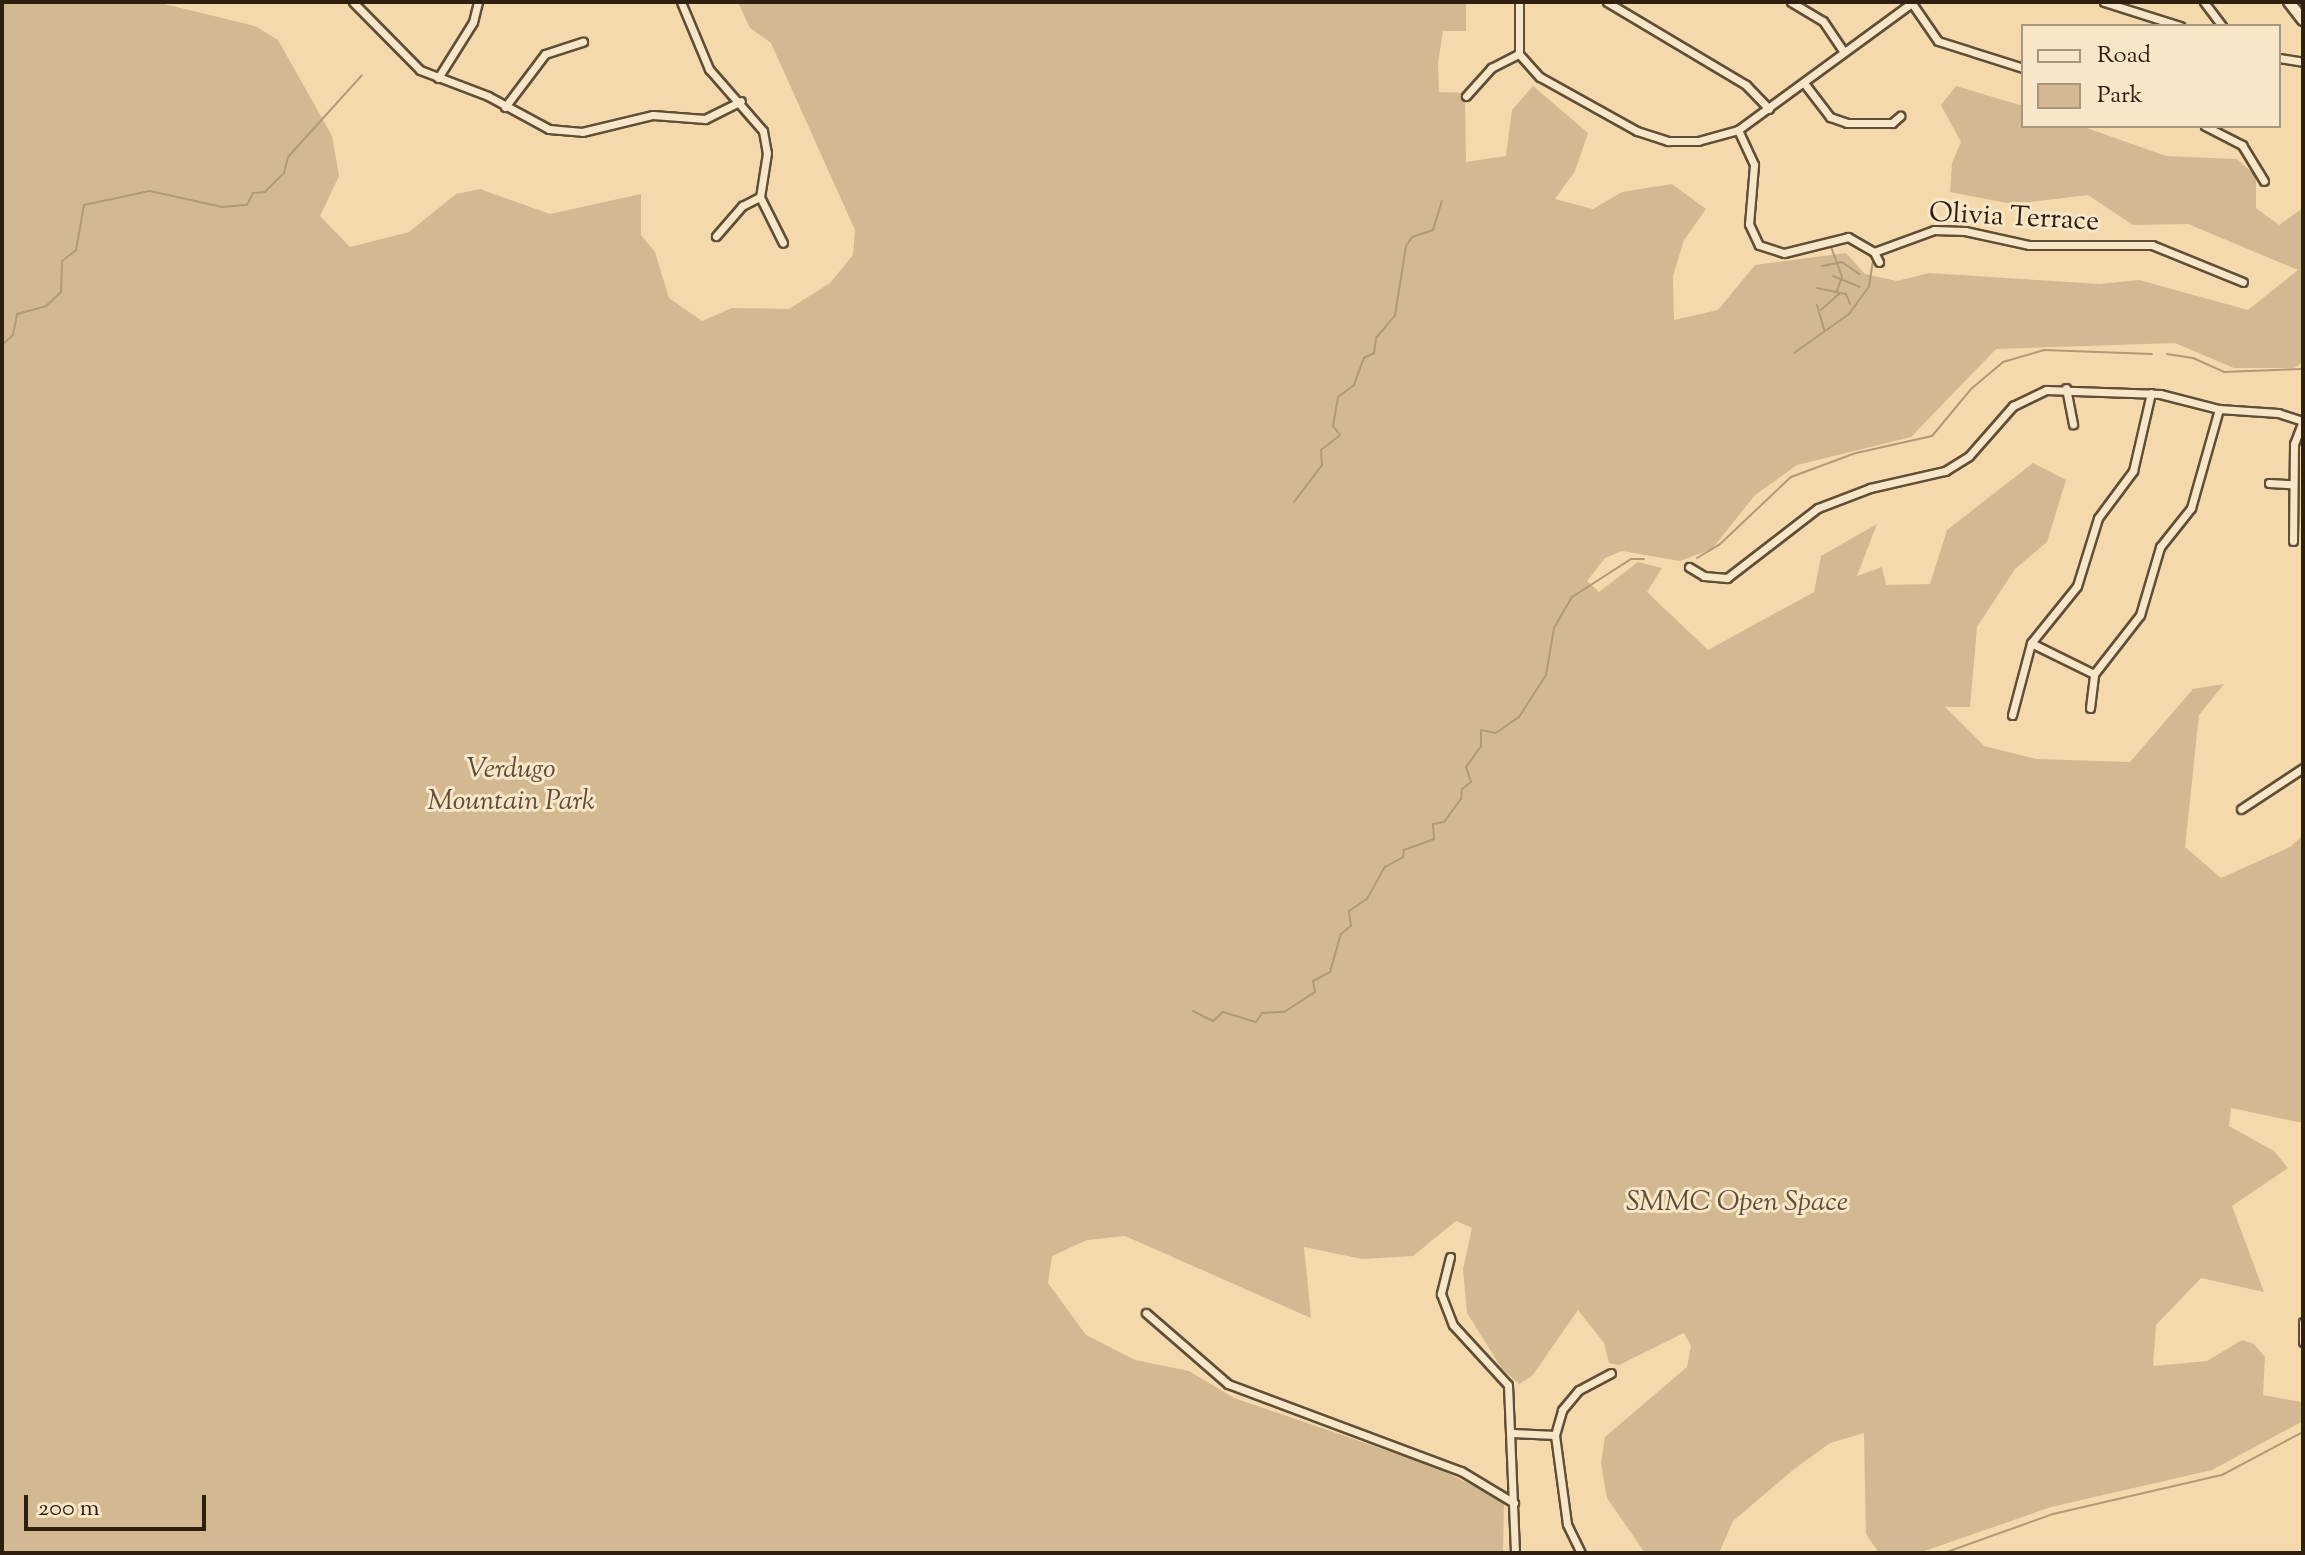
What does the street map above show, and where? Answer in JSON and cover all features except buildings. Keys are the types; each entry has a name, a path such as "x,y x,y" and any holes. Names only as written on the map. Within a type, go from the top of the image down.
{"main road":[{"path":"2289,2 2303,20"}],"street":[{"path":"353,2 397,49 438,78 549,129 582,132 653,115 705,119 741,101"},
{"path":"438,78 473,22 478,2"},
{"path":"681,2 709,69 741,101 766,140 760,197 783,243"},
{"path":"1519,2 1519,54 1540,77 1648,136 1698,141 1738,130 1912,2 1938,41 2021,67"},
{"path":"1607,2 1746,85 1769,109"},
{"path":"1791,2 1823,21 1844,52"},
{"path":"2104,2 2174,24"},
{"path":"2204,2 2220,24"},
{"path":"505,107 545,54 583,42"},
{"path":"1466,96 1491,68 1519,54"},
{"path":"2281,58 2303,62"},
{"path":"1804,83 1830,117 1892,123 1900,116"},
{"path":"2209,128 2242,145 2264,181"},
{"path":"1738,130 1754,165 1749,224 1759,245 1790,253 1841,236 1874,252 1879,262"},
{"path":"716,236 742,206 760,197"},
{"name":"Olivia Terrace","path":"1874,252 1934,230 1965,231 2029,245 2152,245 2243,282"},
{"path":"2066,388 2066,413 2073,424"},
{"path":"1689,567 1704,576 1727,578 1742,571 1796,520 1870,488 1945,471 1969,456 2013,406 2046,390 2066,388 2151,393 2219,409 2278,413 2303,421 2294,444 2291,484 2293,541"},
{"path":"2012,715 2031,643 2077,586 2098,518 2133,471 2151,393"},
{"path":"2090,708 2094,674 2140,615 2160,547 2191,508 2219,409"},
{"path":"2269,483 2291,484"},
{"path":"2031,643 2094,674"},
{"path":"2241,809 2303,768"},
{"path":"1450,1257 1441,1294 1453,1325 1508,1385 1515,1553"},
{"path":"1146,1313 1228,1384 1461,1471 1514,1503"},
{"path":"2303,1322 2303,1342"},
{"path":"1581,1553 1567,1524 1555,1435 1562,1410 1579,1390 1611,1373"},
{"path":"1512,1433 1555,1435"}],"green space":[{"path":"2,2 156,2 255,26 278,40 332,136 339,176 320,216 350,247 409,232 456,194 480,189 550,214 641,194 641,235 655,252 669,298 702,321 732,308 789,309 830,283 853,255 855,230 771,43 750,28 738,2 1466,2 1466,31 1443,31 1438,63 1439,92 1465,93 1466,162 1506,156 1512,110 1533,86 1588,133 1575,171 1555,199 1593,209 1622,192 1672,184 1706,209 1684,240 1673,276 1674,320 1718,310 1755,265 1846,253 1865,274 1897,281 1929,273 2100,284 2139,280 2248,310 2298,270 2188,224 2133,225 2088,195 2012,204 1950,192 1952,163 1961,142 1941,105 1956,86 2021,105 2021,128 2087,128 2166,156 2237,159 2256,176 2256,208 2279,225 2303,208 2303,362 2294,368 2234,368 2175,343 1996,349 1911,437 1797,465 1755,495 1712,549 1680,561 1622,551 1605,558 1587,581 1599,592 1638,562 1662,568 1647,592 1708,650 1814,592 1821,556 1877,524 1857,576 1882,567 1886,585 1930,584 1947,530 2033,463 2066,480 2047,542 2015,569 1977,627 1970,707 1945,707 1984,746 2036,759 2130,762 2193,689 2224,684 2199,715 2185,847 2221,878 2290,847 2303,835 2303,1123 2231,1108 2229,1126 2274,1151 2288,1168 2232,1206 2264,1292 2201,1278 2156,1325 2153,1366 2207,1361 2242,1340 2254,1344 2265,1357 2263,1395 2301,1402 2303,1421 2212,1470 2051,1507 1919,1553 1879,1553 1866,1534 1864,1433 1830,1443 1793,1470 1733,1521 1719,1553 1645,1553 1607,1498 1601,1463 1605,1437 1687,1367 1691,1346 1684,1333 1619,1365 1609,1363 1604,1343 1578,1310 1532,1376 1519,1384 1502,1369 1467,1313 1463,1269 1472,1228 1456,1221 1413,1256 1362,1259 1304,1247 1311,1318 1125,1236 1087,1240 1052,1256 1048,1283 1086,1335 1135,1360 1189,1371 1234,1398 1435,1467 1504,1501 1503,1553 2,1553"}],"waterway":[{"path":"2,345 13,335 17,314 46,306 61,292 62,261 76,250 84,205 150,191 222,207 247,205 253,193 265,192 284,173 288,157 362,75"},
{"path":"1294,502 1322,465 1321,450 1340,435 1333,426 1338,397 1354,385 1364,358 1374,353 1376,338 1395,315 1406,246 1412,237 1433,230 1442,201"},
{"path":"1830,244 1842,277 1837,291"},
{"path":"1822,266 1842,262 1859,274"},
{"path":"1794,353 1849,314 1869,286 1873,262"},
{"path":"1833,276 1860,287"},
{"path":"1817,288 1846,294 1850,304"},
{"path":"1821,310 1840,293"},
{"path":"1817,305 1824,330"},
{"path":"1697,558 1719,545 1791,477 1856,453 1932,436 1971,389 2003,362 2044,350 2152,354"},
{"path":"2167,354 2193,358 2224,372 2303,369"},
{"path":"1193,1011 1213,1021 1223,1012 1256,1022 1262,1013 1284,1012 1315,992 1313,981 1330,972 1341,934 1351,926 1349,911 1367,899 1385,867 1403,857 1404,850 1434,839 1433,824 1444,822 1461,799 1462,789 1471,782 1466,767 1481,746 1481,730 1496,733 1519,717 1546,675 1554,628 1572,597 1631,559 1644,559"},
{"path":"1944,1553 2053,1514 2222,1475 2303,1432"}],"park label":[{"name":"Verdugo Mountain Park","path":"511,786"},
{"name":"SMMC Open Space","path":"1737,1203"}]}
